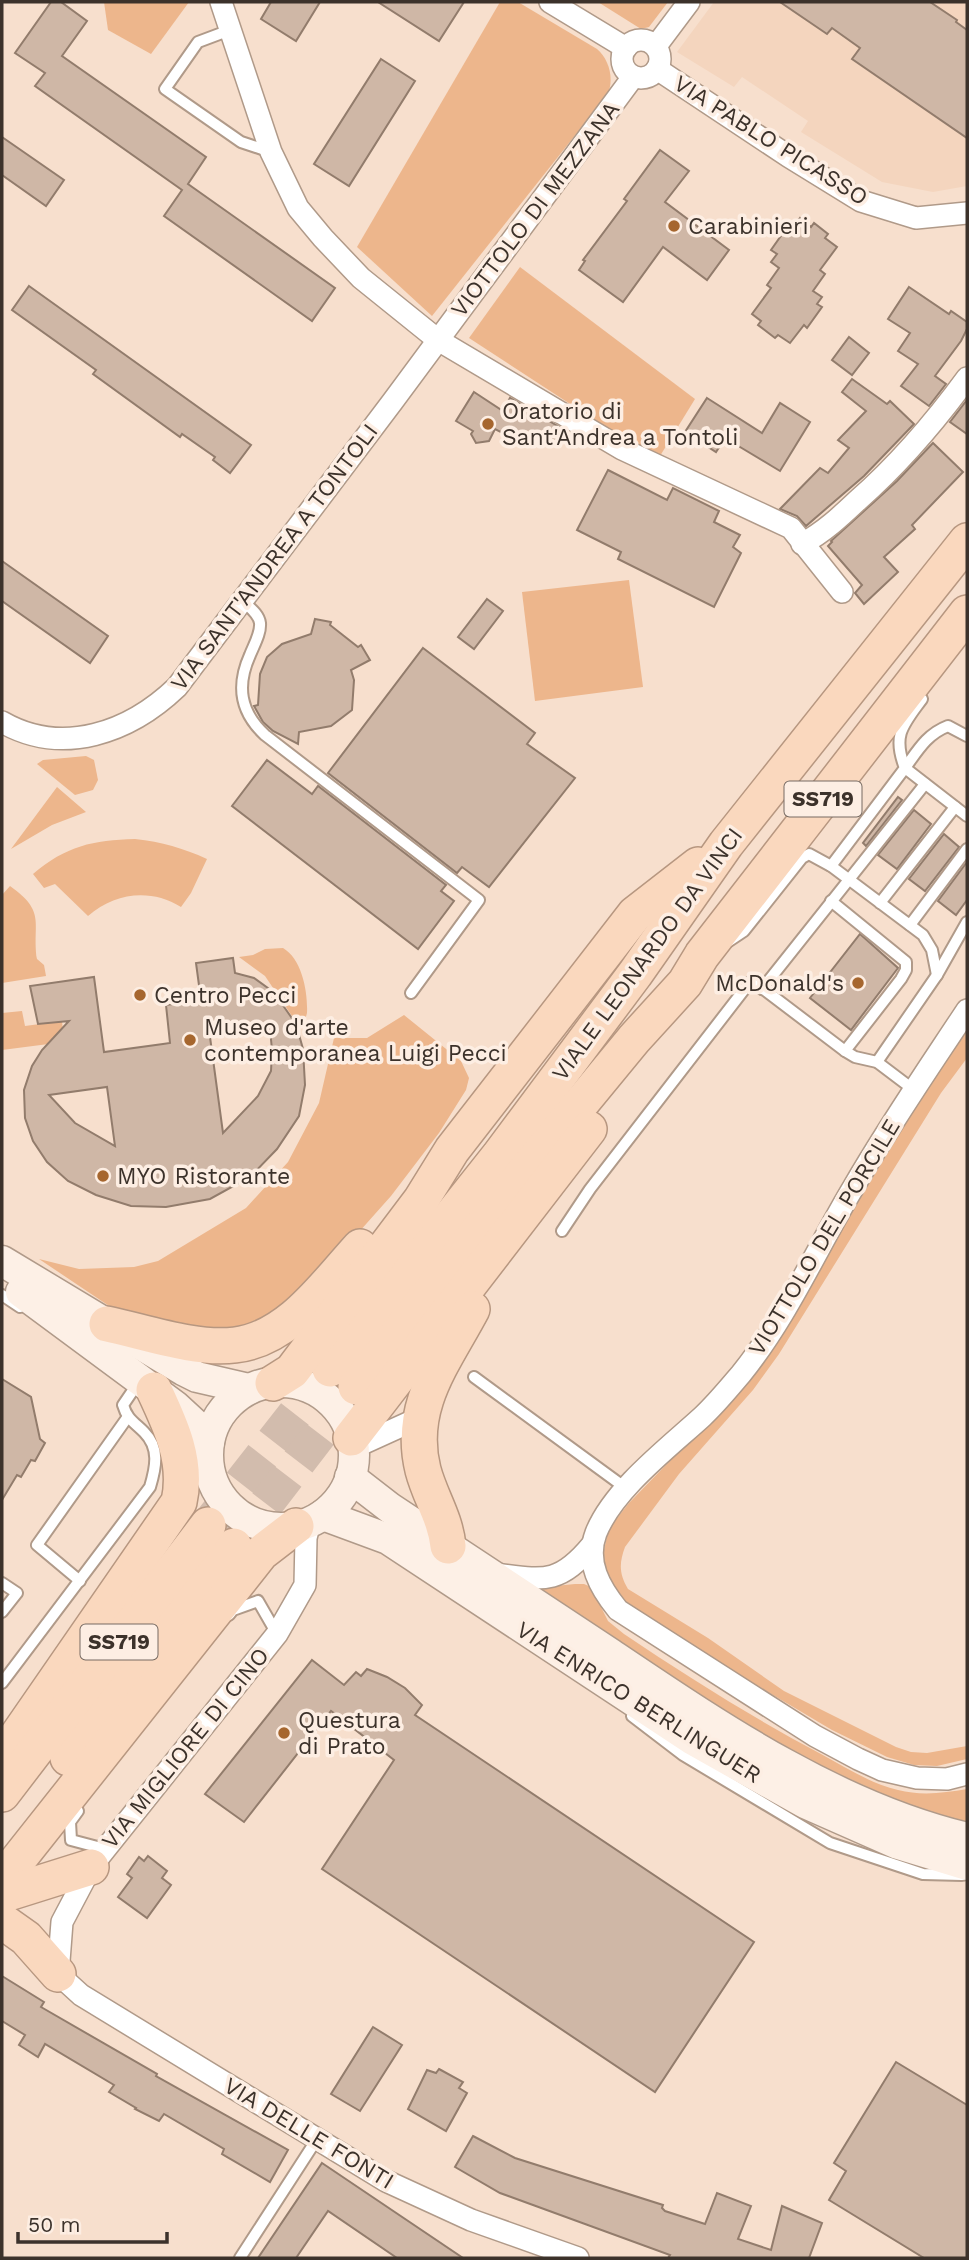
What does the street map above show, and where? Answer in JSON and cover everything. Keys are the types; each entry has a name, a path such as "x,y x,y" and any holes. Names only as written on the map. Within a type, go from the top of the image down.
{"highway":[{"name":"VIALE LEONARDO DA VINCI","path":"965,616 694,969 518,1180 343,1378 507,1145 635,974 726,844 967,541"},
{"path":"261,1386 292,1371 421,1200 450,1154 635,914 726,844"},
{"path":"352,1443 654,1042 694,969"},
{"path":"107,1324 216,1345 233,1346 263,1336 308,1304 394,1209 450,1154"},
{"path":"448,1546 444,1521 422,1469 419,1418 425,1396 473,1306 569,1155"},
{"path":"2,1758 180,1502 182,1470 175,1437 148,1385"},
{"path":"161,1531 192,1502 210,1458"},
{"path":"2,1880 261,1553 310,1521"},
{"name":"SS719","path":"2,1794 221,1536 2,1847"},
{"path":"2,1895 98,1858"},
{"path":"2,1921 26,1938 58,1974"}],"main road":[{"path":"2,1261 190,1374 261,1386 302,1385 327,1398 342,1416 352,1443 351,1477 344,1492 334,1506 310,1521 261,1525 239,1515 221,1498 210,1458 194,1422 2,1278"},
{"path":"210,1458 219,1416 226,1405 261,1386"},
{"name":"VIA ENRICO BERLINGUER","path":"351,1477 362,1488 709,1719 848,1796 932,1830 967,1838"},
{"name":"VIA ENRICO BERLINGUER","path":"310,1521 388,1539 693,1740 805,1803 898,1844 967,1865"}],"street":[{"path":"221,2 271,152 298,208 361,278 438,340 622,449 791,528 842,592"},
{"path":"550,2 626,48 633,41 652,42 661,58 657,69"},
{"path":"656,46 689,2"},
{"name":"VIOTTOLO DI MEZZANA","path":"626,48 622,56 623,66 633,77 647,77 657,69"},
{"name":"VIA PABLO PICASSO","path":"657,69 861,201 916,218 967,213"},
{"name":"VIOTTOLO DI MEZZANA","path":"438,340 633,77"},
{"name":"VIA SANT'ANDREA A TONTOLI","path":"2,722 29,735 62,739 101,734 136,720 159,704 177,687 243,601 438,340"},
{"path":"802,544 821,534 893,469 933,425 967,377"},
{"name":"VIOTTOLO DEL PORCILE","path":"593,1545 602,1519 662,1452 704,1415 741,1373 772,1330 857,1181 967,1010"},
{"path":"352,1443 419,1418"},
{"name":"VIA MIGLIORE DI CINO","path":"58,1974 62,1922 98,1858 277,1634 305,1586 306,1538 310,1521"},
{"path":"491,1574 533,1578 556,1575 573,1567 593,1545"},
{"path":"593,1545 595,1573 618,1610 815,1736 858,1759 898,1774 933,1779 967,1774"},
{"name":"VIA DELLE FONTI","path":"58,1974 81,1996 386,2181 471,2220 578,2258"}],"lane":[{"path":"230,30 198,42 165,89 241,142 271,152"},
{"path":"243,601 256,613 260,625 242,682 243,702 250,720 265,735 479,900 411,993"},
{"path":"952,654 965,616"},
{"path":"932,685 901,729 898,740 905,768 967,816"},
{"path":"831,866 927,737 948,726 967,736"},
{"path":"762,989 925,784"},
{"path":"880,903 955,807"},
{"path":"910,925 967,849"},
{"path":"694,969 744,931 802,858 809,854 831,866 923,935 933,950 937,975"},
{"path":"831,901 895,951 907,965 901,979 845,1051"},
{"path":"877,1062 937,975 962,936 967,922"},
{"path":"562,1231 590,1189 750,982 845,1051 855,1057 877,1062 914,1090"},
{"path":"2,1295 148,1385 123,1405 127,1418 150,1440 156,1463 150,1487 2,1684"},
{"path":"474,1377 627,1489"},
{"path":"80,1581 37,1545 127,1418"},
{"path":"2,1583 17,1593 3,1609"},
{"path":"225,1621 233,1610 258,1601 277,1634"},
{"path":"547,1645 682,1755 830,1843 923,1874 967,1875"},
{"path":"86,1801 70,1822 71,1840 98,1858"},
{"path":"240,2258 317,2140"}],"shaded area":[{"path":"104,2 189,2 151,54 108,30"},
{"path":"500,2 518,2 597,49 610,70 609,89 607,95 432,316 357,247"},
{"path":"598,2 668,2 649,27 641,29"},
{"path":"714,2 967,2 967,186 933,192 882,182 801,132 808,121 742,77 734,87 677,52"},
{"path":"520,267 695,399 660,456 610,430 469,338"},
{"path":"629,580 643,687 535,701 522,592"},
{"path":"86,756 94,760 98,780 93,790 75,795 37,764 43,760"},
{"path":"57,787 86,812 52,825 11,849"},
{"path":"135,839 172,846 207,859 191,893 181,907 157,897 133,896 110,902 88,916 55,884 44,888 33,874 57,857 81,846"},
{"path":"10,886 22,895 33,911 36,919 37,959 44,965 46,976 2,983 2,895"},
{"path":"283,948 295,960 305,986 307,1013 300,1028 265,976 239,957 253,955 265,949"},
{"path":"22,1011 25,1026 62,1021 64,1042 2,1050 2,1013"},
{"path":"404,1015 461,1061 469,1078 466,1090 439,1133 391,1196 286,1314 243,1337 136,1324 39,1259 79,1269 134,1267 158,1261 246,1208 288,1162 319,1103 334,1038 367,1038"},
{"path":"967,1021 967,1058 941,1093 779,1354 753,1390 679,1474 625,1547 621,1563 628,1589 708,1638 784,1691 911,1752 927,1753 967,1746 967,1759 937,1766 914,1765 887,1757 832,1730 685,1643 619,1599 604,1567 603,1554 609,1528 629,1503 697,1433 849,1212"},
{"path":"575,1584 591,1587 608,1621 624,1634 746,1712 858,1775 907,1792 932,1793 967,1789 967,1828 863,1790 747,1728 535,1588"}],"building":[{"path":"51,2 61,2 87,21 62,56 206,157 188,184 335,288 312,321 164,216 182,190 35,86 45,73 15,53"},
{"path":"271,2 320,2 296,41 261,19"},
{"path":"378,2 464,2 439,41"},
{"path":"780,2 930,2 957,20 956,22 967,30 967,138 852,59 860,48 832,28 827,34"},
{"path":"381,59 415,81 349,186 314,164"},
{"path":"2,137 64,180 46,206 2,175"},
{"path":"660,150 689,171 665,202 729,250 707,280 663,247 623,302 579,270 585,261 583,260 627,201 624,199"},
{"path":"800,218 811,227 814,223 828,234 825,238 837,247 820,270 825,274 813,291 822,297 817,304 822,307 807,328 804,325 790,343 778,335 775,338 758,325 761,321 752,314 771,288 767,285 779,268 771,262 777,254 771,250 783,233 787,236"},
{"path":"29,286 251,445 230,473 213,460 215,457 182,434 180,437 93,374 96,370 12,310"},
{"path":"909,287 949,314 951,311 967,322 967,329 961,341 935,376 946,384 929,406 901,386 918,364 898,351 910,333 888,319"},
{"path":"849,337 869,353 852,375 832,360"},
{"path":"852,379 887,404 890,401 914,424 864,476 806,526 797,516 780,509 820,468 828,473 849,448 838,440 866,411 842,392"},
{"path":"474,392 503,411 510,398 566,431 556,446 532,433 526,445 495,429 489,441 476,443 471,434 473,431 456,421"},
{"path":"707,398 762,433 780,403 810,422 780,471 725,438 716,452 685,432"},
{"path":"967,400 967,434 950,422"},
{"path":"933,443 963,472 912,525 915,529 884,557 898,572 864,604 855,593 862,585 828,546"},
{"path":"608,470 667,500 673,488 719,511 714,522 740,535 733,547 741,553 714,607 618,559 621,552 577,530"},
{"path":"2,561 108,636 90,663 2,601"},
{"path":"487,599 503,611 474,649 458,637"},
{"path":"315,619 331,622 330,625 358,647 361,645 370,660 351,670 354,680 352,710 331,726 299,732 298,744 273,731 263,722 254,706 258,705 260,674 267,657 282,644 311,634"},
{"path":"423,648 535,733 527,744 575,778 489,887 462,867 457,873 328,773"},
{"path":"267,760 312,794 318,786 446,885 441,891 454,901 418,949 232,806"},
{"path":"898,797 902,800 866,846 863,843"},
{"path":"914,810 931,824 897,869 878,855"},
{"path":"944,834 959,847 925,891 909,879"},
{"path":"967,862 967,900 956,915 938,901"},
{"name":"McDonald's","path":"860,934 898,968 851,1030 810,998"},
{"path":"233,958 235,973 254,978 272,991 296,1024 303,1049 305,1085 299,1116 277,1149 250,1177 210,1199 166,1207 131,1206 96,1195 68,1181 47,1162 33,1141 25,1118 24,1090 32,1066 42,1050 69,1021 38,1024 30,986 94,977 104,1052 163,1044 170,1043 166,1005 201,1000 196,963","holes":["270,1029 271,1071 258,1096 223,1133 210,1037","107,1087 115,1146 75,1123 49,1095"]},
{"path":"2,1379 31,1397 40,1439 45,1443 35,1461 31,1460 21,1477 17,1475 2,1500"},
{"path":"312,1660 344,1685 356,1672 361,1676 367,1669 405,1688 422,1705 415,1715 754,1942 655,2092 322,1869 394,1760 331,1711 244,1822 205,1794"},
{"path":"148,1856 167,1871 162,1878 171,1885 147,1918 118,1897 132,1878 127,1874 139,1857 144,1861"},
{"path":"2,1976 44,2002 41,2007 288,2150 270,2182 222,2154 224,2149 164,2114 159,2121 135,2109 109,2092 114,2085 45,2044 38,2057 19,2045 25,2035 2,2021"},
{"path":"373,2027 402,2045 360,2111 331,2094"},
{"path":"896,2062 967,2105 967,2258 924,2258 829,2200 846,2171 834,2163"},
{"path":"439,2069 463,2082 459,2088 467,2093 446,2131 408,2109 427,2070 436,2073"},
{"path":"473,2136 515,2158 663,2205 665,2211 705,2224 717,2193 751,2206 738,2239 771,2250 782,2206 822,2223 809,2258 668,2258 670,2255 500,2193 455,2167"},
{"path":"322,2163 463,2258 397,2258 328,2211 296,2258 258,2258"}],"tunnel":[{"path":"208,1525 330,1369"},
{"path":"234,1546 356,1387"}],"place":[{"name":"Carabinieri","path":"674,226"},
{"name":"Oratorio di Sant'Andrea a Tontoli","path":"488,424"},
{"name":"McDonald's","path":"858,983"},
{"name":"Centro Pecci","path":"140,995"},
{"name":"Museo d'arte contemporanea Luigi Pecci","path":"190,1040"},
{"name":"MYO Ristorante","path":"103,1176"},
{"name":"Questura di Prato","path":"284,1733"}]}
